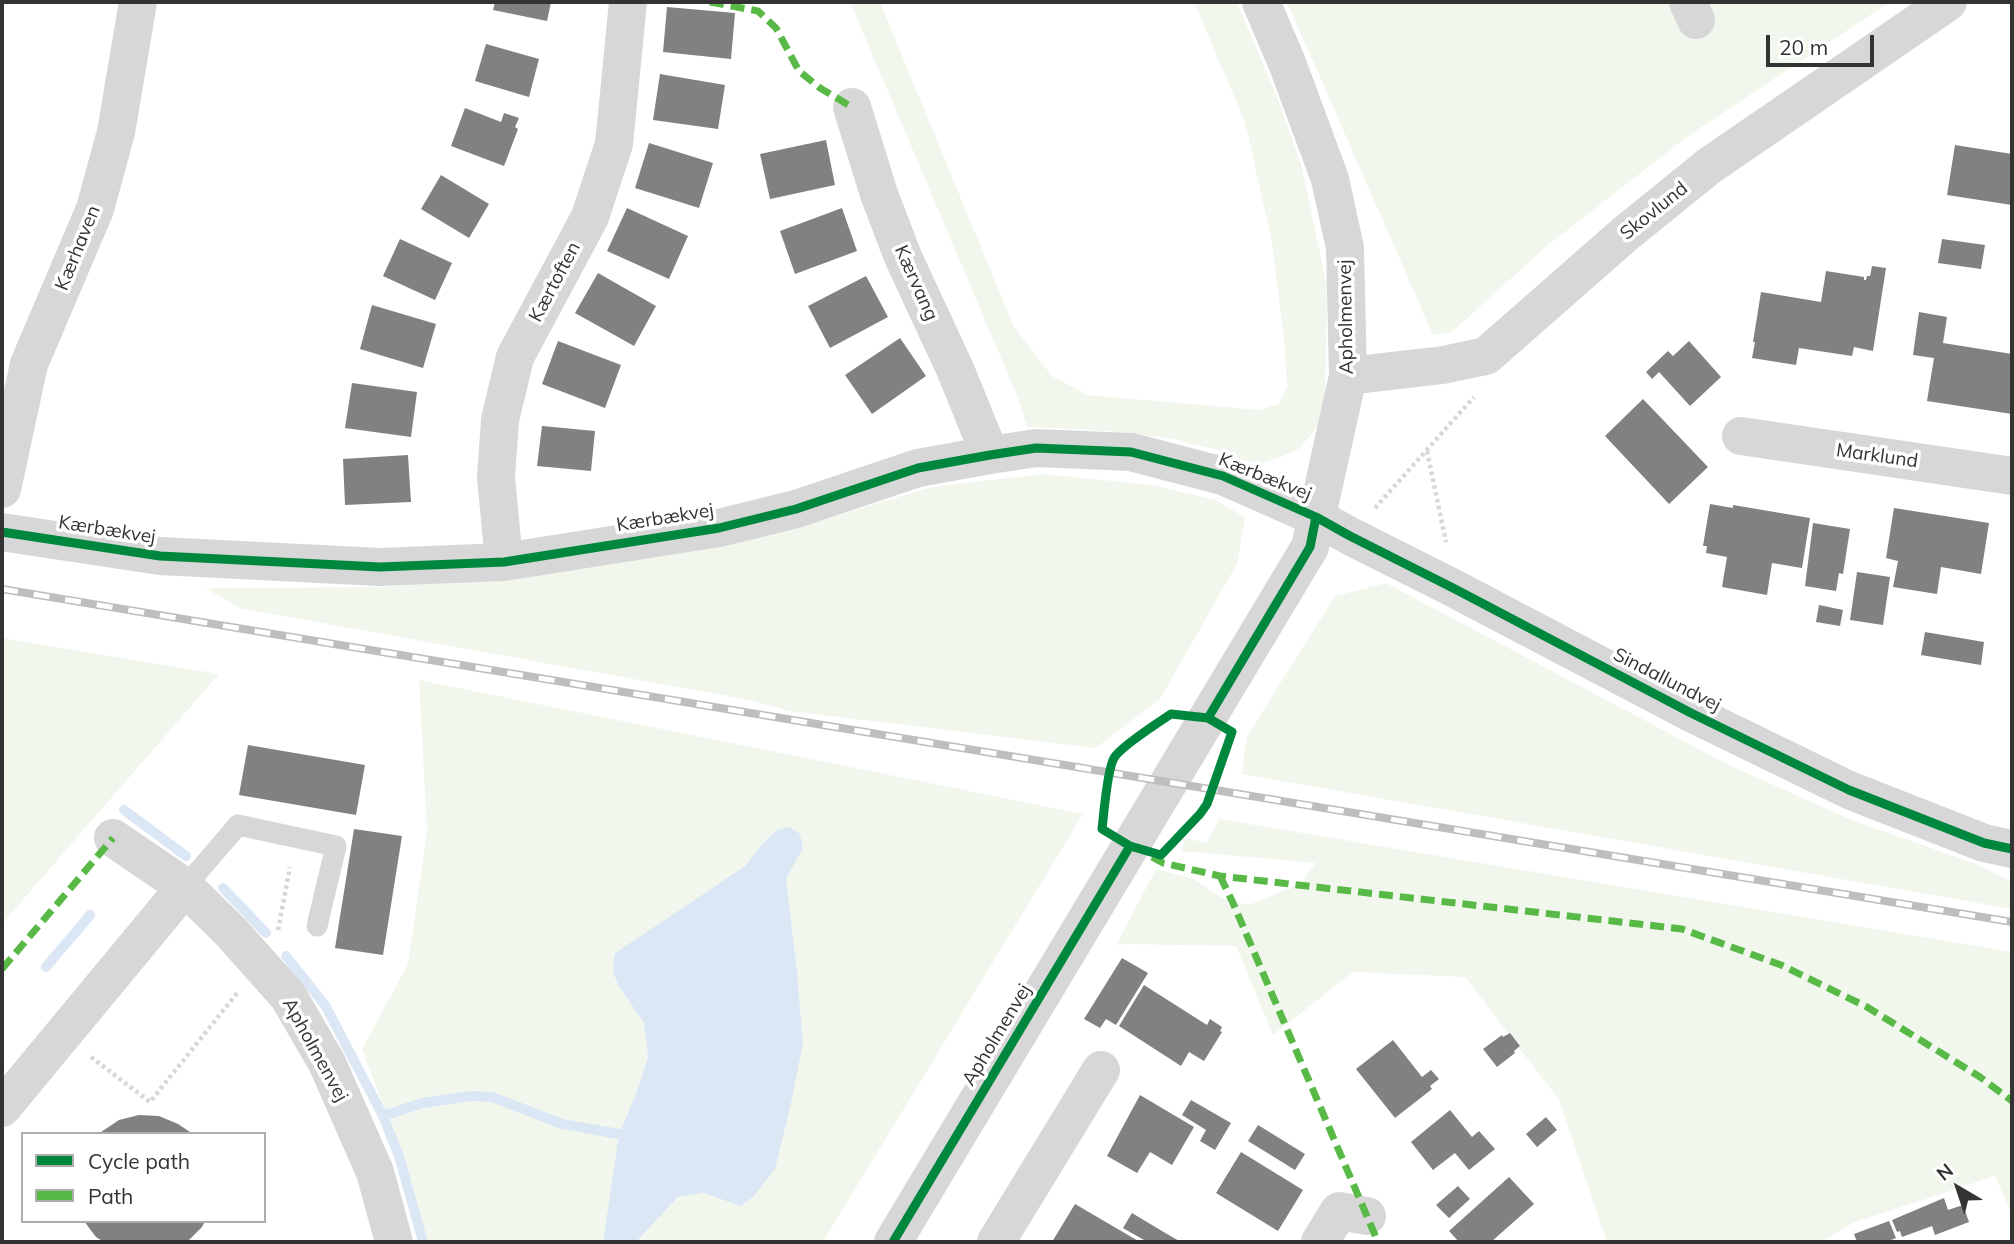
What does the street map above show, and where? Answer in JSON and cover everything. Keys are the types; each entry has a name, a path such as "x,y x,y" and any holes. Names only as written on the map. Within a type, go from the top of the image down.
{"street":[{"name":"Kærhaven","path":"2,489 29,364 95,209 116,132 138,2"},
{"name":"Kærtoften","path":"504,562 496,477 500,420 514,357 590,217 614,144 628,2"},
{"name":"Apholmenvej","path":"893,1242 1310,547 1348,376 1345,247 1330,179 1261,2"},
{"name":"Skovlund","path":"1348,376 1443,365 1486,355 1625,234 1709,166 1948,2"},
{"name":"Kærvang","path":"852,107 878,194 990,455"},
{"name":"Marklund","path":"1741,436 2012,476"},
{"name":"Kærbækvej","path":"2,532 160,556 380,567 504,562 719,528 796,509 918,468 1036,448 1131,452 1223,476 1316,517"},
{"name":"Sindallundvej","path":"1316,517 1690,712 1849,790 1984,843 2012,849"},
{"name":"Apholmenvej","path":"113,838 186,887 231,932 288,996 327,1063 375,1172 394,1242"},
{"path":"2,1108 186,887"},
{"path":"996,1242 1101,1070"},
{"path":"1320,1242 1339,1211 1367,1216"}],"lane":[{"path":"186,887 237,825 336,846 317,926"}],"path":[{"path":"1350,536 1493,377 1486,355"},
{"path":"1427,450 1455,589"},
{"path":"62,1035 150,1102 274,946 295,838"}],"shaded area":[{"path":"850,2 880,2 1014,327 1052,376 1088,395 1259,410 1279,404 1287,387 1272,243 1245,122 1194,2 1237,2 1277,97 1301,164 1327,286 1325,400 1320,423 1300,448 1260,464 1173,439 1111,431 1027,427 1018,398"},
{"path":"1287,2 1890,2 1691,134 1547,246 1452,332 1433,335"},
{"path":"1043,474 1152,485 1215,500 1245,517 1237,564 1160,699 1096,748 789,711 750,700 239,608 205,588 374,587 506,580 800,527 931,487"},
{"path":"1386,583 1727,764 1854,821 1979,865 2012,882 2012,909 1242,774 1247,736 1335,596"},
{"path":"2,638 219,674 2,924"},
{"path":"419,680 1083,814 823,1242 636,1242 678,1197 704,1193 740,1206 803,1043 786,878 803,849 778,829 745,866 614,954 613,972 618,985 644,1023 648,1057 636,1094 603,1242 425,1242 409,1175 362,1049 408,964 427,831"},
{"path":"1219,819 2012,952 2012,1216 1995,1176 1853,1223 1821,1242 1607,1242 1559,1100 1465,977 1353,972 1273,1035 1236,946 1116,945 1156,869 1194,879 1222,898 1249,905 1300,884 1316,863 1181,851 1186,838 1207,843"}],"water":[{"path":"790,827 800,834 803,849 786,878 803,1043 775,1169 753,1197 740,1206 704,1193 678,1197 636,1242 603,1242 619,1134 648,1057 644,1023 618,985 613,972 614,954 745,866 778,829"}],"building":[{"path":"495,2 551,2 547,21 493,10"},
{"path":"667,7 735,13 731,59 663,52"},
{"path":"486,44 539,59 529,97 475,81"},
{"path":"660,74 725,85 718,129 653,120"},
{"path":"465,108 501,122 504,113 519,118 515,127 518,129 504,166 451,146"},
{"path":"826,140 835,185 770,199 760,154"},
{"path":"649,143 713,163 699,208 635,188"},
{"path":"1955,145 2012,154 2012,205 1947,195"},
{"path":"441,175 489,204 469,238 421,209"},
{"path":"627,208 688,236 669,279 607,251"},
{"path":"842,208 857,251 795,274 780,231"},
{"path":"400,239 452,263 435,300 383,276"},
{"path":"1942,239 1985,245 1981,269 1938,263"},
{"path":"1872,266 1886,268 1873,351 1854,347 1852,356 1799,348 1796,365 1752,358 1761,292 1821,302 1826,271 1864,277 1866,280 1867,276 1870,276"},
{"path":"598,273 656,306 634,346 575,313"},
{"path":"866,276 888,317 830,348 808,306"},
{"path":"372,305 436,324 423,368 360,349"},
{"path":"1919,312 1947,317 1943,343 2012,354 2012,414 1927,401 1934,358 1913,355"},
{"path":"900,338 926,376 872,414 845,375"},
{"path":"558,341 621,365 605,408 542,384"},
{"path":"1689,341 1721,377 1690,406 1659,372 1652,379 1646,372 1668,351 1673,356"},
{"path":"352,383 417,392 411,437 345,428"},
{"path":"1643,399 1708,467 1669,504 1605,436"},
{"path":"542,426 595,431 591,471 537,466"},
{"path":"408,455 411,502 345,505 343,459"},
{"path":"1710,504 1733,508 1733,505 1810,518 1802,568 1772,563 1767,595 1722,587 1727,557 1706,553 1707,546 1703,546"},
{"path":"1894,508 1989,523 1981,574 1941,567 1937,594 1893,587 1898,561 1886,558"},
{"path":"1813,523 1850,529 1843,574 1839,573 1836,591 1805,586"},
{"path":"1857,572 1890,577 1883,625 1850,620"},
{"path":"1819,605 1843,610 1840,626 1816,622"},
{"path":"1925,632 1984,642 1981,665 1921,655"},
{"path":"248,745 365,765 356,815 239,795"},
{"path":"354,829 402,836 383,955 335,948"},
{"path":"1122,958 1148,973 1116,1025 1106,1019 1100,1028 1084,1019"},
{"path":"1144,985 1207,1025 1210,1019 1222,1027 1222,1032 1204,1061 1189,1052 1181,1066 1119,1026"},
{"path":"1510,1033 1520,1046 1497,1067 1483,1049 1502,1035 1503,1037"},
{"path":"1393,1040 1422,1077 1431,1070 1439,1079 1430,1086 1432,1089 1395,1118 1356,1069"},
{"path":"1140,1095 1194,1127 1172,1165 1150,1152 1137,1173 1107,1156"},
{"path":"1191,1100 1231,1123 1215,1150 1200,1141 1206,1130 1182,1115"},
{"path":"1450,1110 1472,1137 1479,1131 1495,1149 1469,1170 1455,1153 1433,1170 1411,1142"},
{"path":"139,1115 159,1116 190,1132 101,1132 119,1120"},
{"path":"1546,1117 1557,1130 1537,1147 1526,1134"},
{"path":"1258,1125 1305,1154 1295,1170 1248,1141"},
{"path":"1241,1152 1303,1190 1278,1231 1216,1193"},
{"path":"1509,1177 1534,1204 1491,1242 1459,1242 1449,1231"},
{"path":"1458,1186 1470,1199 1449,1218 1436,1205"},
{"path":"1944,1198 1948,1210 1963,1205 1969,1222 1935,1235 1932,1226 1902,1237 1900,1231 1897,1232 1892,1220"},
{"path":"1075,1204 1140,1242 1052,1242"},
{"path":"1132,1213 1181,1242 1143,1242 1144,1240 1123,1228"},
{"path":"1889,1221 1896,1238 1886,1242 1857,1242 1854,1234"},
{"path":"86,1223 204,1223 187,1242 104,1242 96,1237"}],"waterway":[{"path":"124,810 186,856"},
{"path":"223,888 266,933"},
{"path":"46,967 90,915"},
{"path":"286,956 325,1005 383,1116 399,1156 423,1242"},
{"path":"383,1116 422,1103 471,1096 492,1097 562,1124 619,1134"}],"railway":[{"path":"2,589 2012,922"}],"marked path":[{"path":"710,2 758,11 776,28 799,71 820,88 852,107"},
{"path":"2,969 113,838"},
{"path":"1152,857 1163,863 1220,876 1682,929 1781,965 1867,1007 1980,1077 2012,1101"},
{"path":"1220,876 1378,1242"}],"cycle path":[{"path":"2,532 160,556 380,567 504,562 719,528 796,509 918,468 990,455 1036,448 1131,452 1223,476 1316,517 1691,713 1849,790 1984,843 2012,849"},
{"path":"1208,718 1310,547 1316,517"},
{"path":"1171,714 1208,718 1232,732 1207,804 1161,855 1130,846 1102,829 1114,758 1132,741 1171,714"},
{"path":"893,1242 1130,846"}]}
